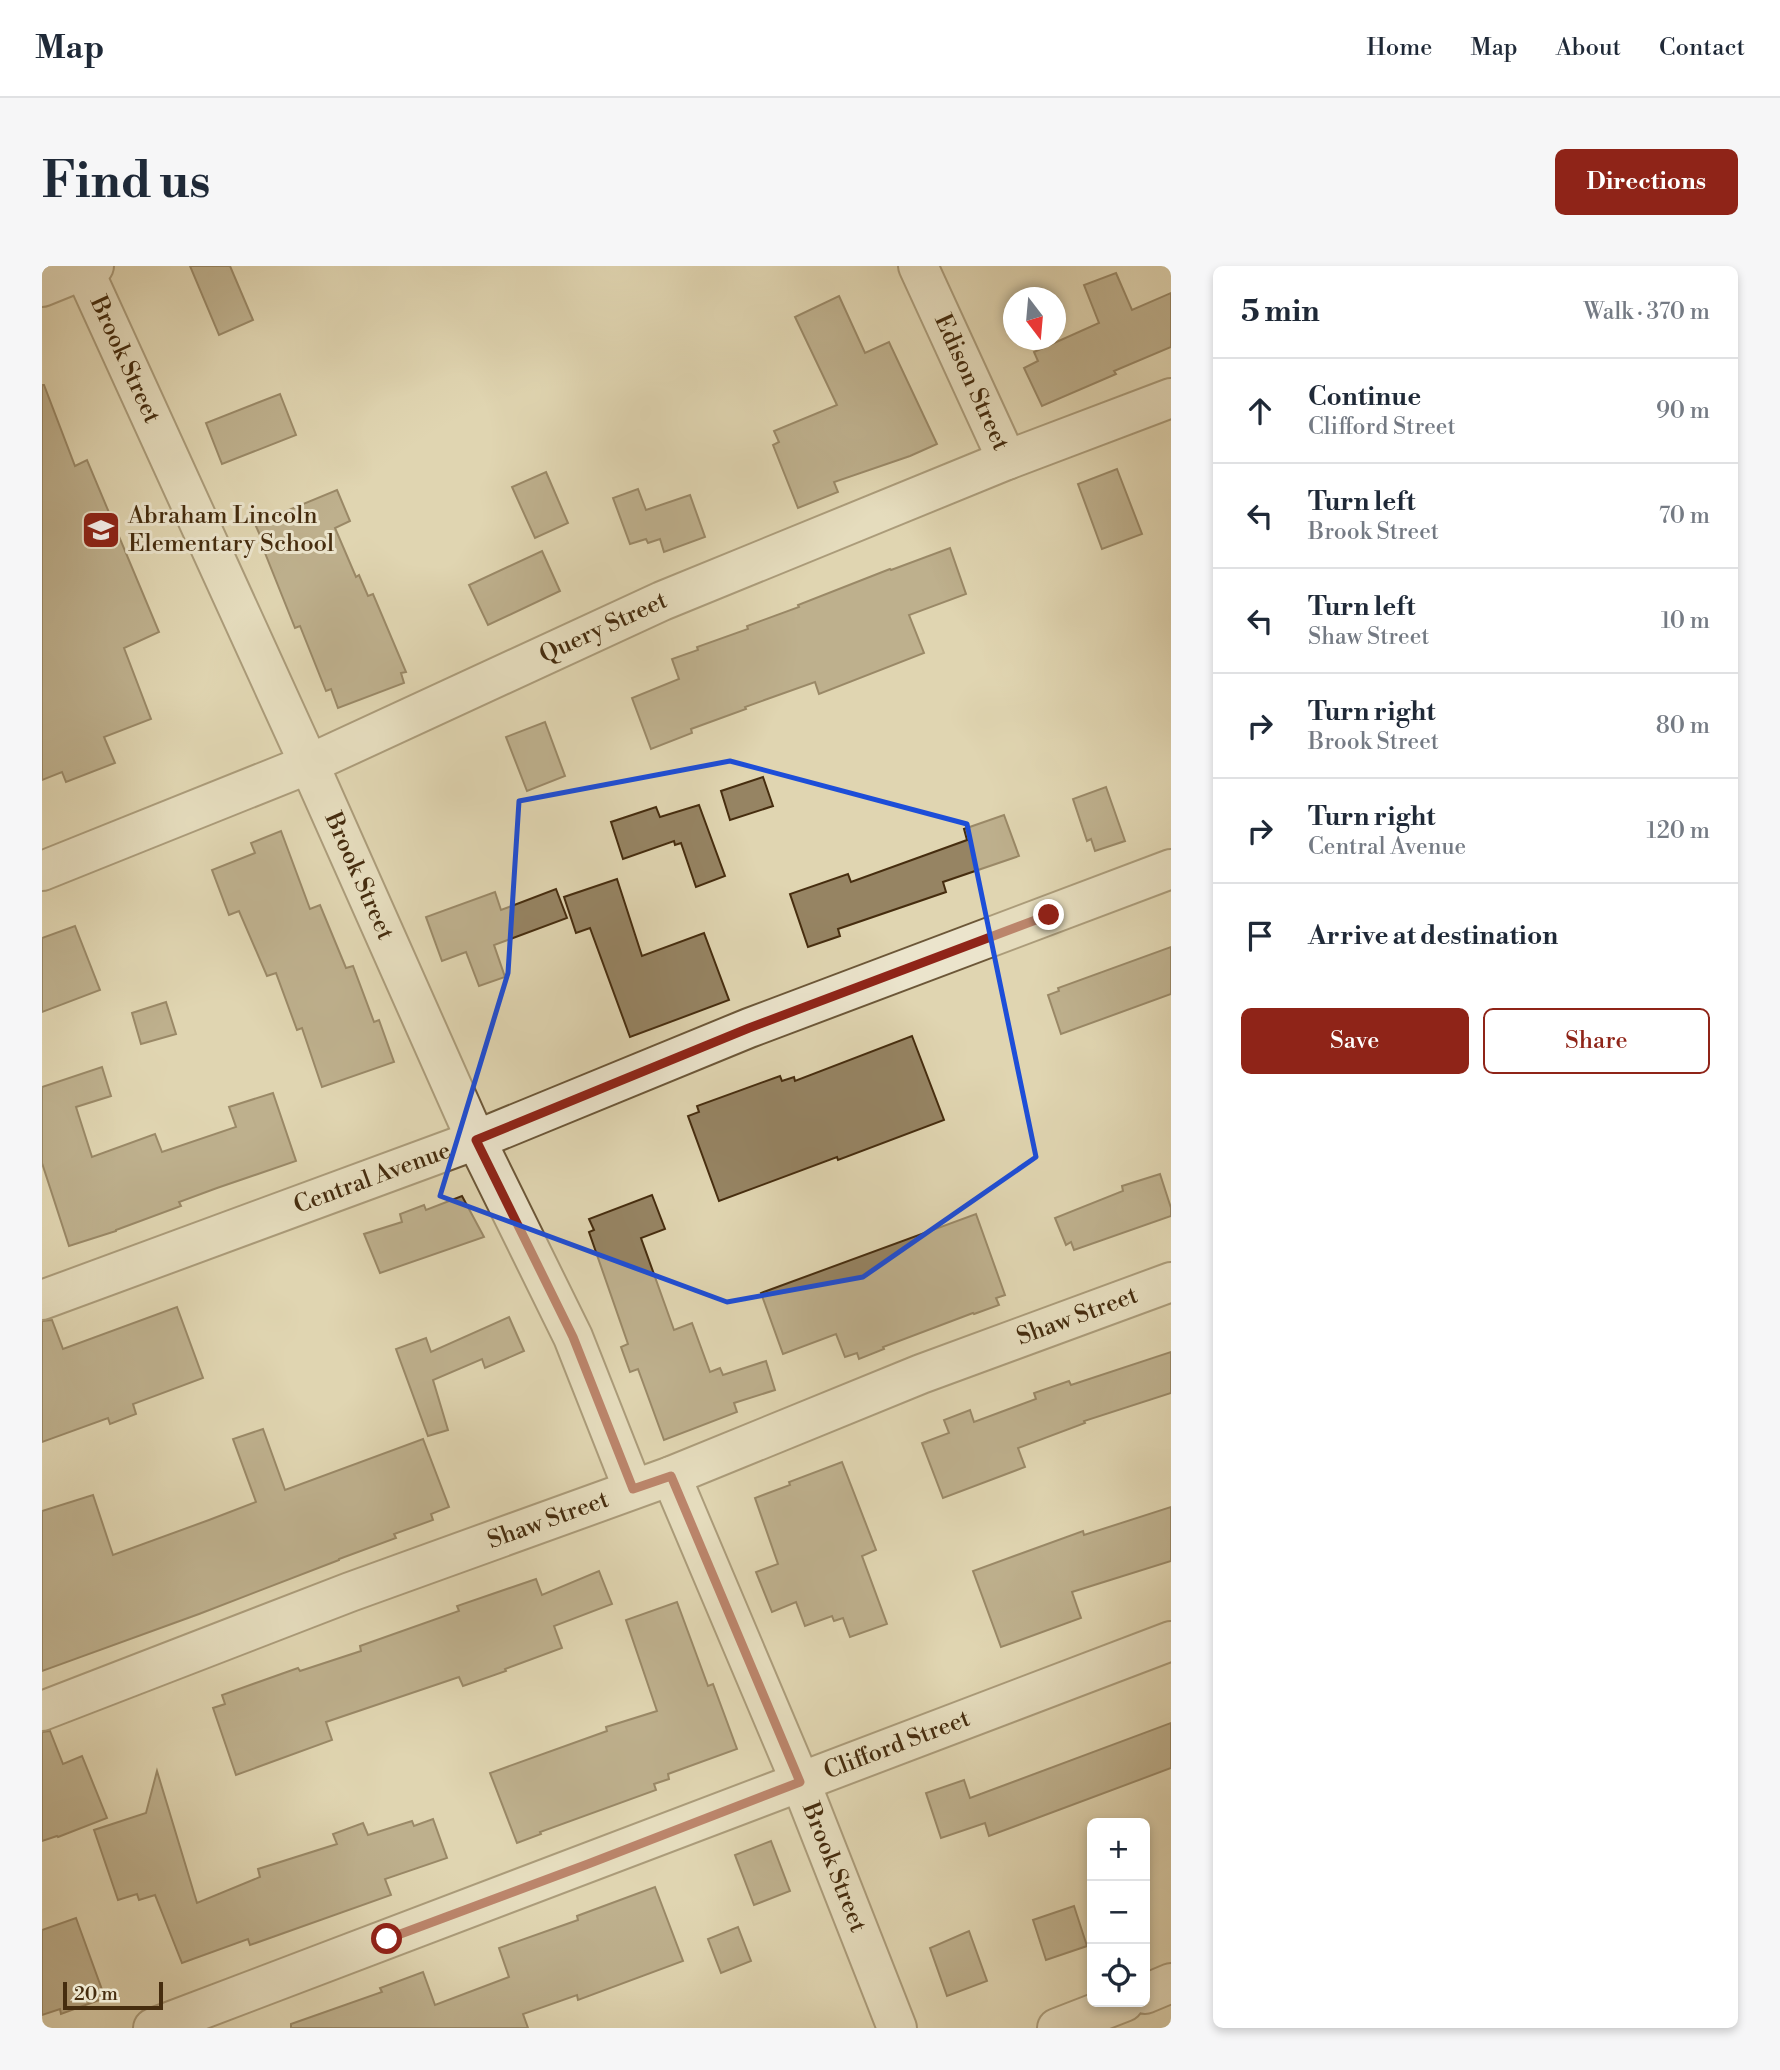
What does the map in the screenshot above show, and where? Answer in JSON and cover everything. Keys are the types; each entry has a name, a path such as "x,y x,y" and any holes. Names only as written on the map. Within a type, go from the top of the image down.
{"street":[{"name":"Edison Street","path":"918,266 1007,460"},
{"path":"42,288 87,268"},
{"name":"Brook Street","path":"87,268 476,1140 573,1337 633,1489"},
{"name":"Query Street","path":"42,871 309,764 662,601 1007,460 1171,398"},
{"name":"Central Avenue","path":"42,1300 476,1140 749,1028 1171,869"},
{"name":"Shaw Street","path":"42,1711 350,1592 671,1476 921,1374 1171,1282"},
{"name":"Brook Street","path":"671,1476 800,1782 897,2028"},
{"name":"Clifford Street","path":"153,2028 1171,1641"},
{"path":"1150,1992 1171,1983"},
{"path":"1057,2028 1111,2007"}],"highlighted area":[{"path":"730,761 967,824 1036,1157 863,1277 727,1302 440,1196 508,973 519,801"}],"building":[{"path":"190,266 230,266 253,320 219,335"},
{"path":"1116,273 1132,310 1171,293 1171,347 1042,406 1024,368 1038,361 1034,352 1066,350 1066,338 1099,323 1084,285"},
{"path":"839,296 865,353 889,342 937,444 834,482 838,492 798,508 773,445 779,442 774,431 837,405 795,317"},
{"path":"42,385 75,466 87,460 159,632 124,648 151,719 104,737 115,763 66,782 62,772 42,780"},
{"path":"280,394 296,435 222,464 206,423"},
{"path":"1117,469 1142,534 1102,549 1078,484"},
{"path":"546,472 568,523 535,538 512,487"},
{"path":"638,489 646,510 690,495 705,537 664,552 660,539 648,543 646,539 630,544 613,498"},
{"path":"337,490 350,521 335,528 356,577 359,575 368,596 373,594 406,672 401,673 404,683 338,708 331,689 326,691 300,626 295,628 255,524"},
{"path":"950,548 966,594 909,615 924,653 819,694 815,682 691,729 692,733 651,749 632,698 679,679 672,659 748,629 747,626 799,607 798,605"},
{"path":"542,551 560,591 488,625 469,585"},
{"path":"545,722 565,776 527,791 506,737"},
{"path":"763,777 773,806 730,820 721,791"},
{"path":"1106,787 1125,841 1095,851 1091,839 1087,841 1073,799"},
{"path":"699,805 725,876 696,887 681,843 675,845 674,841 623,859 611,822 656,807 660,817"},
{"path":"1004,815 1019,856 943,882 946,892 838,929 840,936 808,947 790,894 848,874 851,882 967,840 964,829"},
{"path":"281,831 310,909 320,905 346,968 353,966 374,1022 379,1020 394,1062 322,1087 302,1028 297,1030 276,973 267,976 239,911 229,915 212,870 255,853 251,843"},
{"path":"617,879 642,956 704,933 729,1000 630,1037 590,928 576,933 564,897"},
{"path":"556,889 567,918 494,945 505,977 479,986 466,952 442,961 426,917 495,892 501,910"},
{"path":"75,926 100,990 42,1012 42,938"},
{"path":"1171,947 1171,994 1061,1034 1048,995 1059,991 1058,988"},
{"path":"166,1002 176,1034 141,1044 132,1013"},
{"path":"912,1036 944,1120 719,1201 688,1116 699,1112 697,1106 780,1076 782,1081 794,1077 795,1081"},
{"path":"102,1067 111,1096 76,1107 92,1157 155,1134 162,1152 236,1127 229,1107 273,1093 296,1161 179,1202 181,1206 69,1246 42,1163 42,1087"},
{"path":"1160,1174 1171,1216 1074,1250 1071,1242 1066,1245 1055,1218 1123,1191 1122,1186"},
{"path":"652,1195 665,1229 641,1238 674,1330 692,1323 710,1372 720,1368 723,1375 766,1361 775,1390 734,1403 737,1412 664,1440 638,1369 630,1372 621,1347 628,1344 589,1232 594,1230 589,1219"},
{"path":"462,1196 484,1237 380,1273 364,1234 402,1222 400,1214 424,1205 426,1210"},
{"path":"976,1214 1005,1295 996,1298 999,1305 883,1347 884,1349 859,1359 857,1353 845,1357 836,1334 783,1354 761,1293"},
{"path":"177,1307 203,1378 133,1404 136,1414 110,1424 108,1418 42,1442 42,1321 52,1320 63,1349"},
{"path":"509,1317 524,1351 485,1368 482,1359 433,1380 448,1430 428,1436 396,1349 426,1338 431,1352"},
{"path":"1171,1352 1171,1393 1084,1421 1085,1423 1018,1448 1025,1467 943,1498 922,1443 949,1433 944,1420 970,1410 974,1422 1036,1399 1034,1393 1069,1381 1071,1385"},
{"path":"263,1429 285,1490 423,1439 449,1507 431,1514 433,1520 394,1534 396,1538 42,1671 42,1511 93,1495 113,1555 209,1520 256,1502 233,1439"},
{"path":"842,1462 876,1550 862,1556 887,1624 850,1637 843,1618 834,1621 832,1616 805,1626 796,1602 772,1612 756,1572 778,1564 755,1498"},
{"path":"1171,1507 1171,1561 1072,1592 1081,1618 1001,1647 973,1571 1083,1531 1084,1535"},
{"path":"599,1571 612,1604 554,1626 562,1648 463,1686 459,1677 326,1722 332,1740 236,1775 213,1708 225,1704 222,1695 298,1668 300,1671 361,1651 360,1646 459,1611 457,1606 536,1579 542,1595"},
{"path":"677,1602 708,1686 713,1684 737,1749 668,1774 669,1779 654,1784 656,1790 517,1843 490,1773 607,1731 606,1727 657,1711 626,1620"},
{"path":"1171,1723 1171,1768 989,1836 985,1823 941,1838 926,1793 964,1780 970,1798"},
{"path":"50,1731 63,1764 82,1756 107,1818 42,1841 42,1732"},
{"path":"157,1771 197,1903 260,1877 258,1869 337,1844 333,1834 363,1823 368,1835 412,1821 414,1826 433,1819 447,1858 385,1879 391,1895 250,1945 248,1939 182,1963 155,1895 139,1900 137,1894 118,1900 94,1830 146,1813"},
{"path":"771,1841 790,1891 754,1905 735,1855"},
{"path":"655,1887 683,1961 578,2000 577,1995 523,2014 528,2028 291,2028 291,2024 382,1992 380,1988 423,1972 435,2005 509,1977 499,1948 578,1920 577,1916"},
{"path":"1074,1906 1087,1946 1046,1960 1033,1920"},
{"path":"76,1918 105,1998 61,2014 60,2009 42,2015 42,1930"},
{"path":"738,1927 751,1961 721,1973 708,1939"},
{"path":"969,1931 987,1981 947,1996 930,1948"}],"place":[{"name":"Abraham Lincoln Elementary School","path":"101,530"}],"route":[{"path":"387,1939 800,1782 671,1476 633,1489 573,1337 476,1140 749,1028 1049,915"}]}
